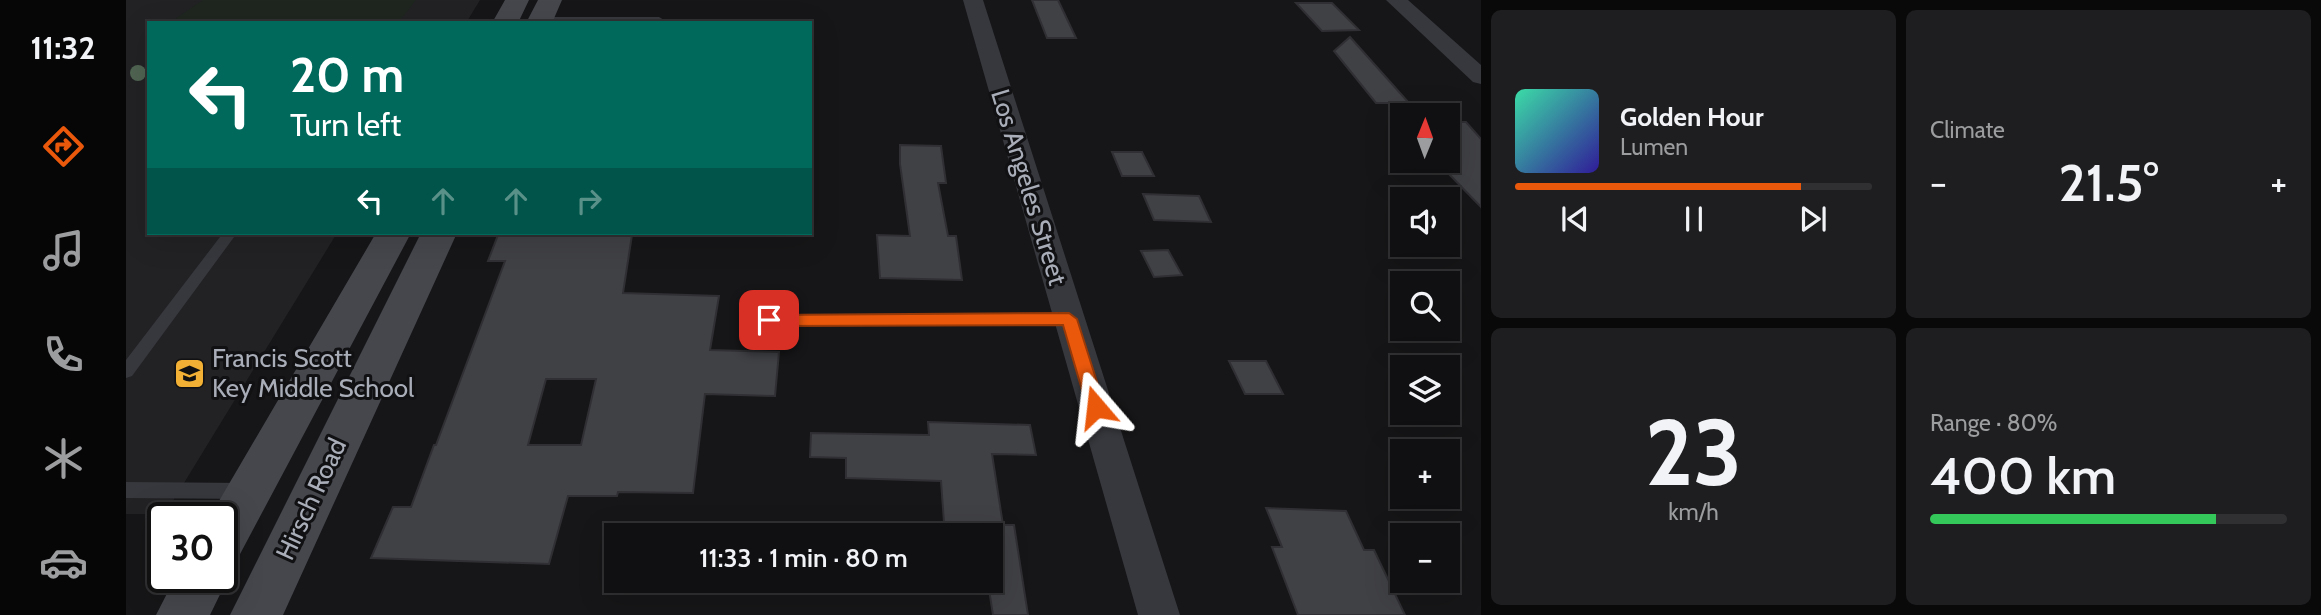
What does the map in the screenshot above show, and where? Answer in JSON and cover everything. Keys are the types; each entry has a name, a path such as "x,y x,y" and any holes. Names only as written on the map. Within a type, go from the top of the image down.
{"main road":[{"path":"506,21 517,0"},
{"name":"Hirsch Road","path":"238,511 392,235"},
{"name":"Hirsch Road","path":"256,615 438,235"},
{"path":"249,491 314,491"},
{"path":"182,615 194,593"}],"street":[{"name":"Los Angeles Street","path":"973,0 1159,615"},
{"path":"1396,0 1481,77"}],"lane":[{"path":"543,14 659,20"},
{"path":"126,372 229,235"},
{"path":"769,320 1069,319"},
{"path":"126,490 249,491"}],"shaded area":[{"name":"Francis Scott Key Middle School","path":"126,0 480,0 467,21 147,21 147,235 336,235 172,502 147,502 147,514 126,514"},
{"path":"203,0 416,0 400,21 172,21"}],"building":[{"path":"1032,0 1058,0 1076,38 1047,38"},
{"path":"1296,3 1332,3 1359,30 1322,31"},
{"path":"1350,37 1409,103 1376,103 1334,51"},
{"path":"1460,122 1466,122 1481,139 1481,207 1448,173 1460,173"},
{"path":"900,145 941,146 946,183 938,183 948,236 956,236 962,280 880,278 877,235 910,236"},
{"path":"1112,152 1142,152 1154,176 1122,176"},
{"path":"1143,194 1199,196 1211,222 1154,220"},
{"path":"498,235 632,235 623,293 719,296 710,350 779,352 775,396 705,394 693,493 618,492 617,496 568,496 549,564 371,558 393,507 411,507 436,445 505,261 488,261","holes":["546,379 596,379 581,445 528,445"]},
{"path":"1168,250 1182,275 1154,277 1141,251"},
{"path":"1229,361 1266,361 1283,394 1245,394"},
{"path":"928,422 1030,425 1036,455 992,454 1003,523 944,523 941,481 846,478 846,458 810,457 811,433 929,435"},
{"path":"1266,508 1346,511 1364,550 1374,550 1390,584 1390,593 1395,593 1405,615 1298,615 1272,547 1282,547"},
{"path":"1003,525 1014,525 1028,615 993,615 990,593 1003,593"}],"place":[{"name":"Francis Scott Key Middle School","path":"189,373"}],"route":[{"path":"769,320 1069,319 1096,407"}]}
